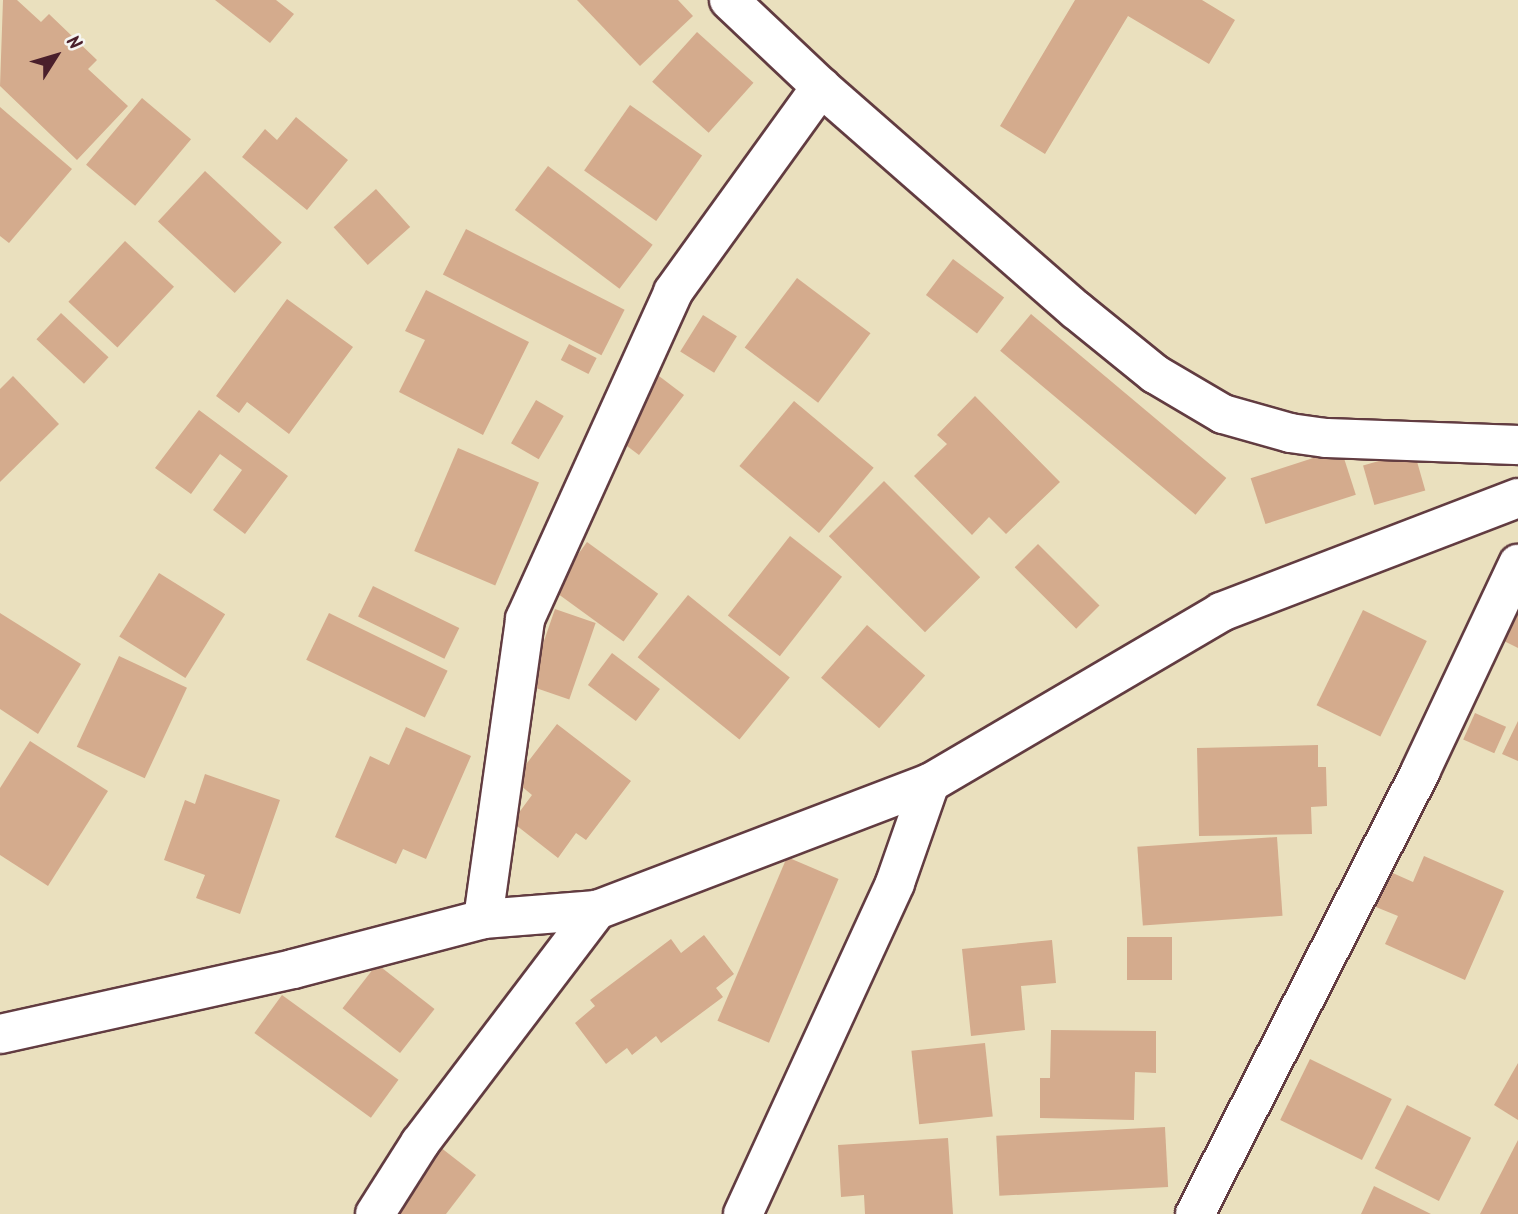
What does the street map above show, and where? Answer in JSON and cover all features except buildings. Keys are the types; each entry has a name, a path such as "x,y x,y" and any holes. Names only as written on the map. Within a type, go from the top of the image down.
{"street":[{"path":"729,0 821,87 1086,318 1154,374 1223,414 1290,433 1326,438 1518,445"},
{"path":"483,919 525,620 673,292 821,87"},
{"path":"0,1034 293,969 483,919 597,910 930,783 1221,612 1518,498"},
{"path":"1195,1214 1421,770 1518,564"},
{"path":"743,1214 895,883 930,783"},
{"path":"375,1214 420,1143 597,910"}]}
